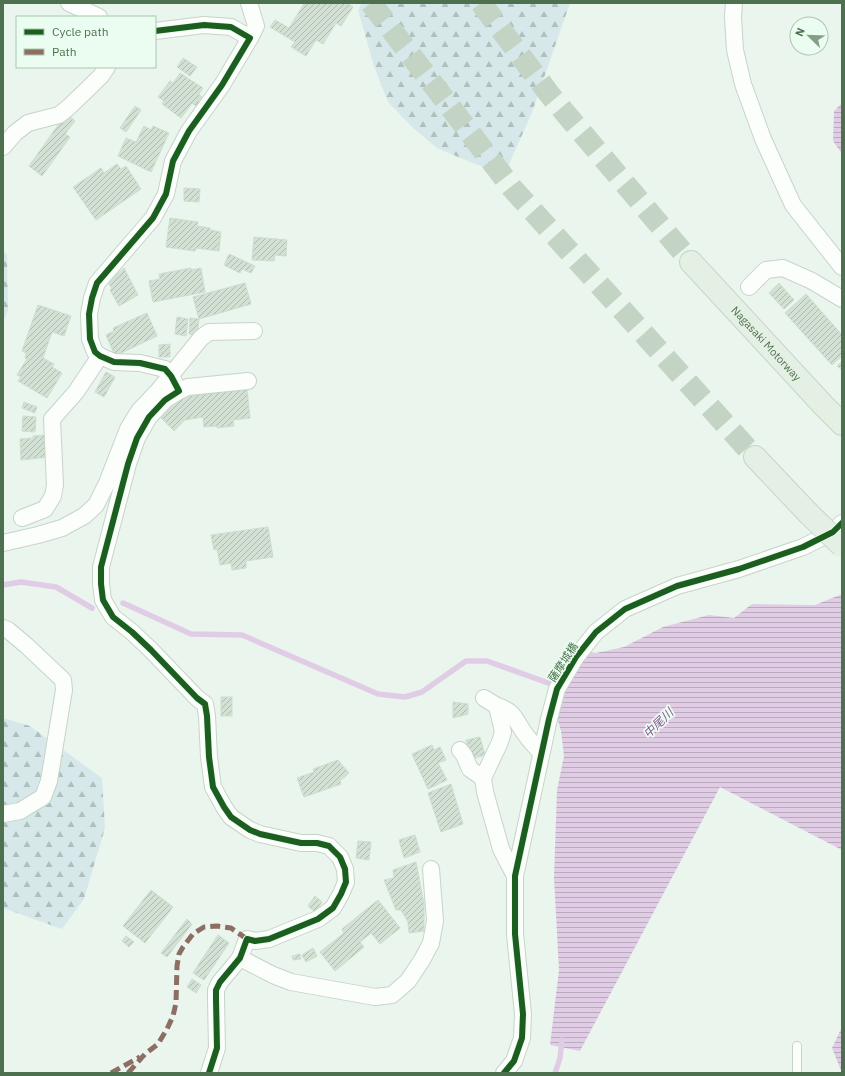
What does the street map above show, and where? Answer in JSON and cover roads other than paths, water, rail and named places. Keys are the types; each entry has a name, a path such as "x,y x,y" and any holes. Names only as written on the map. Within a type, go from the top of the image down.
{"highway":[{"name":"Nagasaki Motorway","path":"691,262 842,424"},
{"path":"754,457 842,546"}],"street":[{"path":"69,3 97,16"},
{"path":"179,391 171,376 165,369 140,363 114,362 100,356 96,352 90,339 89,314 97,283 153,218 166,194 173,161 189,131 222,85 250,38 256,26 249,3"},
{"path":"734,3 733,17 735,50 743,84 763,139 793,205 842,267"},
{"path":"156,31 204,25 224,26 231,27 250,38"},
{"path":"3,147 15,133 28,123 60,115 101,76 106,68"},
{"path":"749,287 766,270 783,268 812,280 842,299"},
{"path":"3,543 62,528 84,516 96,505 107,482 128,429 139,411 171,376 201,338 209,332 254,332"},
{"path":"22,518 45,509 53,496 55,485 52,419 76,392 100,356"},
{"path":"209,1073 217,1048 216,990 220,982 240,958 247,939 255,941 269,939 318,919 333,908 341,894 346,882 345,869 340,857 329,846 317,842 301,843 255,832 231,817 213,787 205,704 197,698 137,637 113,617 103,600 101,568 128,464 137,438 149,417 165,400 188,387 248,381"},
{"name":"薩摩城橋","path":"504,1073 514,1061 522,1038 523,1014 515,934 515,876 546,729 557,689 576,657 596,632 625,609 677,586 739,569 803,547 833,532 842,523"},
{"path":"3,628 8,630 27,646 63,680 64,690 49,781 43,797 20,811 3,814"},
{"path":"515,876 501,849 485,792 483,778 497,749 503,732 490,702 511,712 522,730 541,753"},
{"path":"460,750 464,755 470,769 483,778"},
{"path":"240,958 273,975 291,982 375,997 392,995 408,981 431,943 434,921 431,868"}],"lane":[{"path":"797,1046 797,1073"}],"water":[{"path":"842,103 842,154 833,141 834,111"},
{"name":"中尾川","path":"842,594 842,850 720,787 580,1051 550,1045 559,970 554,878 557,790 564,756 561,731 549,689 557,669 572,656 585,652 596,653 624,647 663,627 709,615 734,618 752,604 815,605"},
{"path":"842,1027 842,1073 832,1048"}],"waterway":[{"path":"3,585 21,582 56,587 92,608"},
{"path":"123,603 191,634 242,635 378,694 405,697 422,692 466,661 487,661 551,684"},
{"path":"555,1073 560,1058 562,1040"}],"tunnel":[{"path":"371,3 512,188 755,457"},
{"path":"481,3 550,95 691,262"}]}
